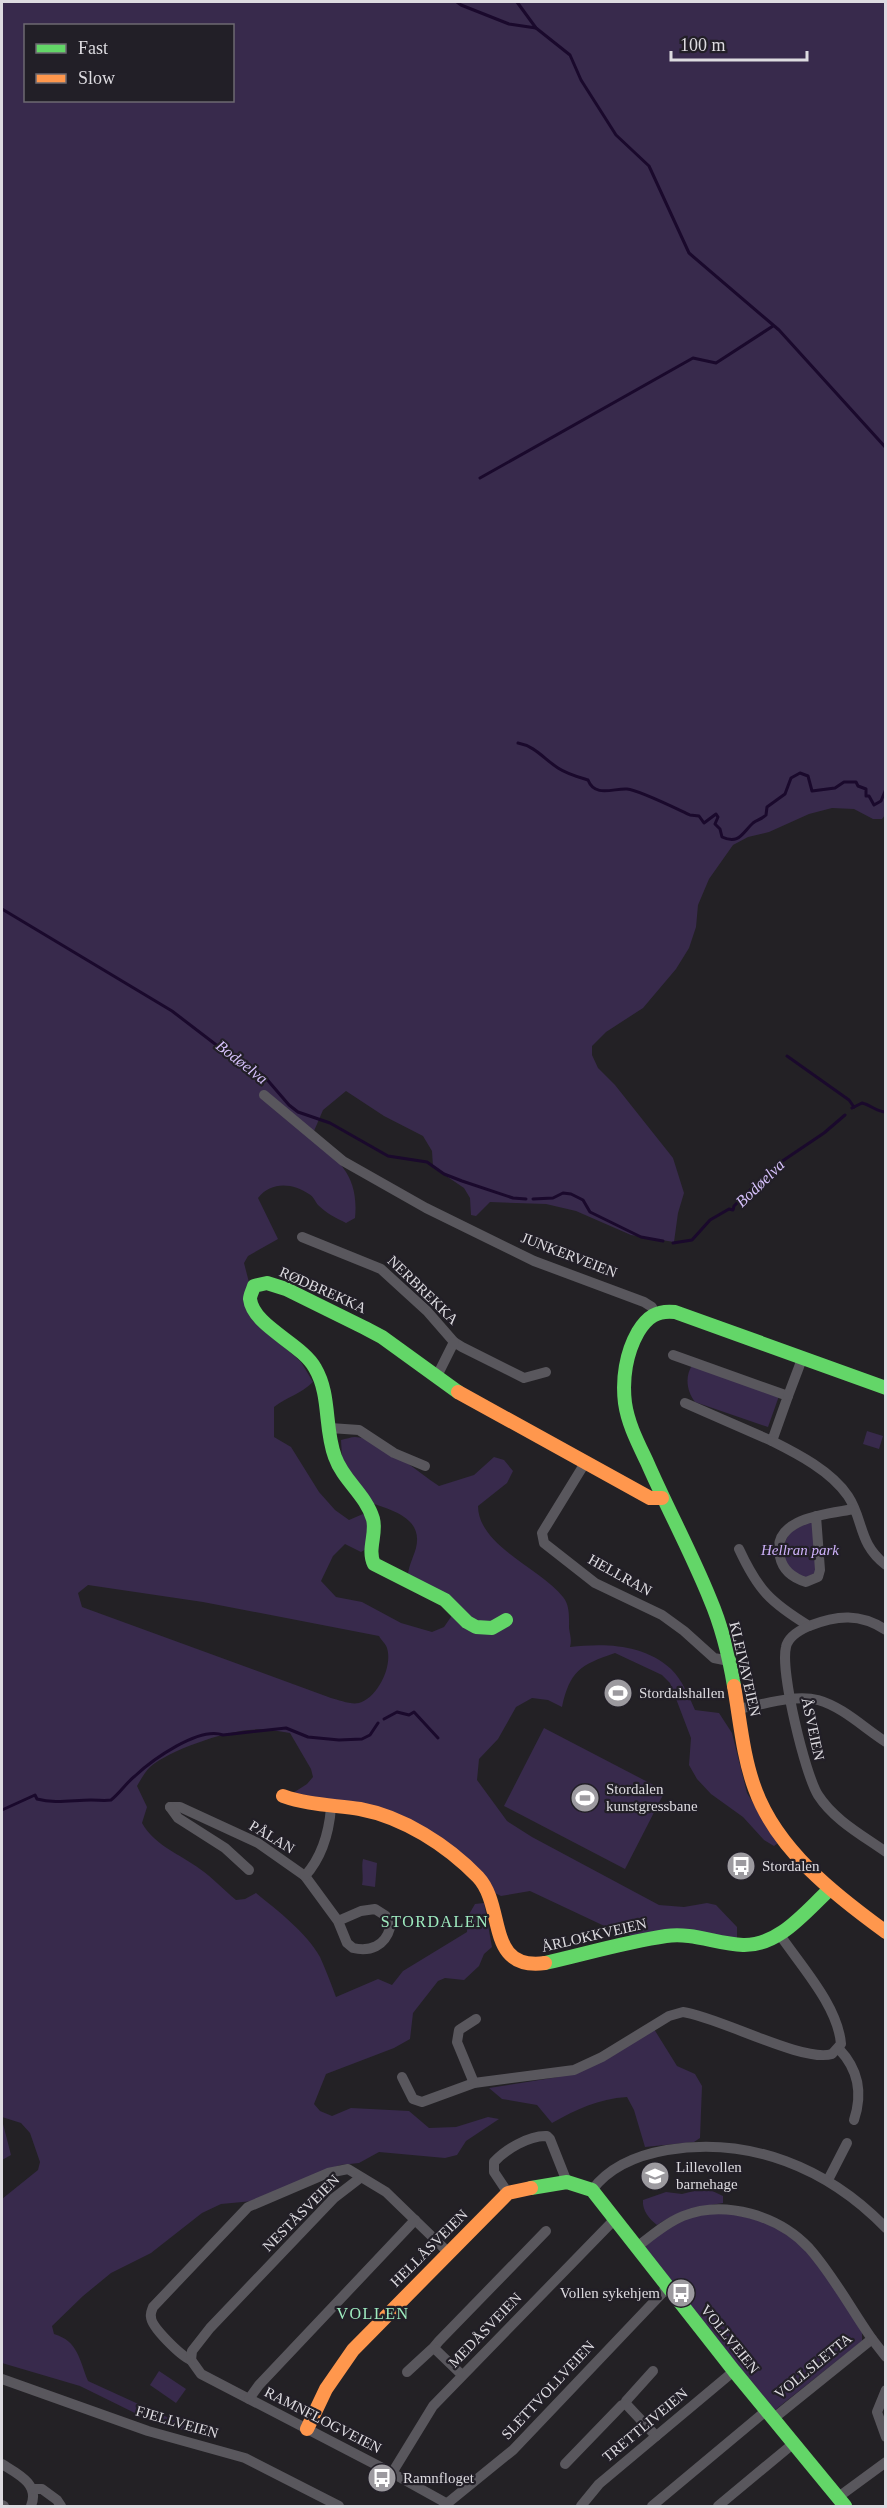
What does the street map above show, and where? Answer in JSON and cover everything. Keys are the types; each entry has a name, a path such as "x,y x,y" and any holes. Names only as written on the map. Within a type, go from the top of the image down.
{"street":[{"name":"JUNKERVEIEN","path":"264,1095 343,1161 386,1186 456,1224 534,1261 644,1302 652,1307 654,1313"},
{"name":"NERBREKKA","path":"302,1237 360,1258 381,1269 427,1311 454,1342 520,1377 529,1378 546,1372"},
{"name":"RØDBREKKA","path":"506,1620 498,1627 476,1627 464,1619 446,1601 374,1564 371,1554 375,1529 371,1512 340,1468 335,1456 321,1382 316,1369 308,1358 254,1310 250,1298 254,1286 267,1283 286,1289 365,1328 391,1343 436,1378 463,1395 650,1498 662,1498"},
{"path":"654,1313 664,1310 675,1312 885,1388"},
{"name":"KLEIVAVEIEN","path":"654,1313 640,1330 630,1350 626,1369 625,1391 631,1425 662,1498 711,1601 729,1661 749,1767 760,1801 780,1833 829,1890 885,1932"},
{"name":"NERBREKKA","path":"436,1378 454,1342"},
{"path":"673,1354 788,1396"},
{"path":"772,1441 802,1359"},
{"path":"685,1403 772,1441 819,1468 848,1496 868,1547 885,1565"},
{"path":"330,1428 359,1430 394,1452 425,1466"},
{"name":"HELLRAN","path":"585,1463 542,1533 544,1543 595,1582 662,1615 714,1658 729,1661"},
{"path":"816,1516 820,1570 818,1577 806,1582 788,1573 781,1562 779,1553 786,1531 797,1522 816,1516 854,1509"},
{"path":"739,1549 758,1586 766,1595 809,1626 824,1620 846,1616 868,1620 885,1630"},
{"name":"ÅSVEIEN","path":"809,1626 796,1633 786,1647 786,1670 804,1764 819,1796 840,1820 885,1852"},
{"path":"738,1709 791,1700 816,1700 827,1704 885,1743"},
{"name":"ÅRLOKKVEIEN","path":"283,1796 300,1803 374,1812 403,1823 482,1879 491,1894 498,1936 503,1948 513,1959 527,1964 542,1964 668,1936 694,1936 743,1945 761,1942 780,1935 829,1890"},
{"name":"PÅLAN","path":"249,1870 225,1848 178,1818 170,1807 180,1807 258,1843 305,1876 338,1921 347,1943 353,1948 361,1950 381,1944 390,1928 386,1916 375,1909 361,1911 338,1921"},
{"path":"305,1876 321,1851 331,1808"},
{"path":"402,2077 413,2099 422,2102 474,2083 574,2070 602,2057 669,2016 684,2012 812,2055 827,2056 839,2049 840,2032 832,2012 780,1935"},
{"path":"474,2083 457,2042 459,2030 476,2019"},
{"path":"839,2049 847,2058 856,2077 858,2101 855,2120"},
{"path":"567,2182 547,2136 536,2136 500,2156 494,2163 494,2172 508,2193 550,2183 567,2182 592,2190 605,2174 628,2161 659,2151 723,2146 759,2152 797,2165 828,2180 857,2200 885,2228"},
{"path":"828,2180 847,2143"},
{"name":"RAMNFLOGVEIEN","path":"360,2178 348,2169 333,2171 248,2207 153,2307 152,2321 179,2353 191,2360 201,2374 392,2473 445,2505"},
{"name":"NESTÅSVEIEN","path":"191,2360 192,2351 210,2328 334,2198 360,2178 380,2187 449,2253"},
{"name":"VOLLVEIEN","path":"592,2190 734,2371 841,2502"},
{"name":"HELLÅSVEIEN","path":"307,2428 326,2389 353,2350 508,2193"},
{"name":"VOLLSLETTA","path":"637,2247 672,2222 693,2213 733,2211 768,2220 789,2230 809,2249 885,2358"},
{"name":"MEDÅSVEIEN","path":"392,2473 433,2406 615,2219"},
{"path":"249,2399 259,2385 415,2220"},
{"path":"435,2349 439,2341 546,2231"},
{"name":"SLETTVOLLVEIEN","path":"445,2505 513,2450 668,2287"},
{"name":"VOLLSLETTA","path":"652,2506 872,2339"},
{"path":"407,2372 432,2349 435,2349"},
{"path":"435,2349 462,2375"},
{"path":"565,2464 622,2405 626,2404 626,2401 653,2371"},
{"name":"TRETTLIVEIEN","path":"581,2506 599,2484 734,2371"},
{"name":"FJELLVEIEN","path":"2,2379 148,2431 245,2458 339,2506"},
{"path":"885,2390 877,2412 885,2437"},
{"path":"626,2404 656,2436"},
{"path":"718,2506 794,2444"},
{"path":"841,2502 885,2462"},
{"path":"2,2464 31,2484 34,2489 31,2506"},
{"path":"34,2489 42,2489 57,2500 61,2506"}],"green space":[{"path":"2,2 885,2 885,815 882,819 873,819 854,809 832,808 809,814 733,845 709,879 698,905 696,927 689,948 676,969 643,1008 606,1032 592,1046 592,1055 598,1068 615,1085 673,1158 684,1193 678,1213 674,1242 631,1235 576,1211 546,1204 490,1202 476,1216 471,1215 470,1198 464,1188 433,1167 432,1151 423,1136 384,1116 346,1091 323,1110 311,1138 339,1163 351,1181 354,1192 355,1218 346,1223 321,1208 313,1197 303,1190 289,1186 276,1186 263,1192 258,1198 278,1239 248,1256 244,1263 260,1325 301,1362 313,1382 304,1390 274,1407 274,1437 291,1447 319,1492 335,1510 349,1520 363,1514 372,1525 366,1549 361,1552 345,1544 333,1556 321,1581 336,1597 362,1602 401,1623 432,1632 444,1627 453,1614 408,1580 409,1568 416,1548 417,1537 414,1528 409,1521 392,1510 363,1500 342,1458 341,1440 355,1437 375,1443 439,1486 474,1475 494,1457 504,1460 513,1471 507,1483 478,1506 481,1520 488,1533 499,1545 563,1597 569,1612 570,1647 597,1645 624,1647 649,1654 675,1673 695,1710 719,1713 732,1733 747,1793 778,1843 774,1846 764,1840 743,1817 711,1794 697,1779 689,1765 691,1738 670,1683 662,1675 615,1653 593,1661 578,1671 569,1685 562,1707 548,1700 532,1698 516,1707 498,1739 479,1759 477,1780 507,1821 532,1837 659,1905 684,1907 707,1903 716,1905 737,1927 737,1940 637,1937 615,1931 530,1891 501,1896 406,1819 293,1793 313,1777 311,1769 290,1733 259,1729 225,1734 183,1748 150,1767 137,1786 147,1807 142,1823 147,1831 161,1844 205,1873 236,1900 245,1899 256,1893 282,1915 299,1931 320,1957 336,1997 378,1979 392,1985 403,1971 467,1932 468,1916 475,1904 484,1903 492,1947 484,1954 479,1966 464,1980 445,1978 438,1981 413,2013 410,2039 394,2048 326,2074 314,2104 320,2111 332,2116 351,2108 409,2111 429,2128 456,2127 488,2117 499,2119 466,2141 457,2155 445,2158 379,2152 359,2163 340,2165 253,2201 221,2204 202,2213 151,2253 111,2273 52,2326 54,2334 68,2341 77,2352 88,2381 204,2434 199,2435 145,2418 80,2386 2,2363 2,2199 38,2170 40,2162 30,2133 21,2123 2,2117","holes":["88,1585 203,1602 379,1636 387,1648 386,1672 382,1681 366,1700 359,1703 345,1702 82,1607 78,1593"]},
{"path":"693,1364 779,1396 768,1427 695,1402 688,1384 688,1374"},
{"path":"867,1431 883,1436 879,1449 863,1444"},
{"name":"Hellran park","path":"811,1521 817,1572 805,1578 790,1570 786,1564 783,1546 790,1532"},
{"name":"Stordalen kunstgressbane","path":"544,1728 665,1791 625,1869 504,1806"},
{"path":"363,1859 377,1863 375,1887 362,1885"},
{"path":"654,2029 677,2066 695,2074 702,2086 700,2138 694,2142 645,2147 634,2110 627,2097 588,2106 552,2123 537,2105 502,2099 489,2088 558,2077"},
{"path":"2,2120 11,2155 2,2160"},
{"path":"706,2188 723,2196 723,2203 688,2210 657,2225 645,2211 643,2200 666,2192 682,2194"},
{"path":"717,2213 746,2217 769,2225 789,2236 820,2267 862,2330 862,2341 775,2410 770,2407 645,2248 659,2234 688,2218 699,2214"},
{"path":"159,2371 186,2389 176,2403 150,2385"}],"waterway":[{"path":"457,2 509,24 536,28"},
{"path":"517,2 536,28 570,55 581,80 616,135 649,166 689,253 779,330 886,448"},
{"path":"480,478 693,358 716,363 773,326"},
{"path":"518,743 534,750 561,770 588,780 595,789 633,790 690,815 699,816 704,823 716,814 718,817 715,824 720,829 722,837 732,840 740,837 753,823 763,818 767,807 785,794 791,778 800,773 808,776 812,791 835,788 844,782 856,782 858,786 866,789 866,796 869,796 874,805 881,801 886,789"},
{"name":"Bodøelva","path":"2,909 172,1011 219,1047 224,1048 233,1058 264,1076 298,1112 330,1123 388,1156 427,1162 444,1174 462,1181 513,1198 526,1199"},
{"path":"787,1056 849,1100 854,1107"},
{"name":"Bodøelva","path":"852,1108 862,1103 886,1112"},
{"name":"Bodøelva","path":"673,1243 692,1240 710,1220 729,1209 733,1210 734,1206 772,1168 824,1133 845,1115"},
{"name":"Bodøelva","path":"533,1199 553,1198 563,1193 571,1194 583,1200 590,1212 641,1237 663,1241"},
{"path":"384,1719 397,1712 409,1715 414,1712 438,1738"},
{"path":"2,1810 35,1795 37,1799 50,1801 111,1800 153,1762 176,1746 202,1735 286,1728 308,1737 339,1740 362,1739 370,1735 378,1723"}],"traffic: fast":[{"path":"458,1392 382,1337 365,1328 286,1289 267,1283 254,1286 250,1296 253,1309 268,1326 309,1359 320,1378 335,1457 343,1473 370,1510 373,1519 371,1553 374,1564 445,1600 467,1622 476,1627 492,1628 506,1620"},
{"path":"734,1686 725,1642 714,1610 628,1418 625,1403 625,1376 630,1349 638,1332 645,1322 658,1313 675,1312 886,1388"},
{"path":"545,1963 620,1945 676,1935 733,1944 756,1944 780,1934 829,1890"},
{"path":"531,2188 567,2182 592,2190 734,2371 845,2506"}],"traffic: slow":[{"path":"458,1392 650,1498 662,1498"},
{"path":"734,1686 751,1777 765,1811 778,1832 810,1870 847,1903 886,1932"},
{"path":"283,1796 311,1803 376,1813 392,1818 424,1834 453,1854 478,1877 492,1904 505,1947 513,1957 526,1963 545,1963"},
{"path":"307,2429 326,2389 353,2350 508,2193 531,2188"}],"place":[{"name":"Stordalshallen","path":"618,1693"},
{"name":"Stordalen kunstgressbane","path":"585,1798"},
{"name":"Stordalen","path":"741,1866"},
{"name":"Lillevollen barnehage","path":"655,2176"},
{"name":"Vollen sykehjem","path":"681,2293"},
{"name":"Ramnfloget","path":"382,2478"}],"district":[{"name":"STORDALEN","path":"435,1921"},
{"name":"VOLLEN","path":"373,2313"}]}
